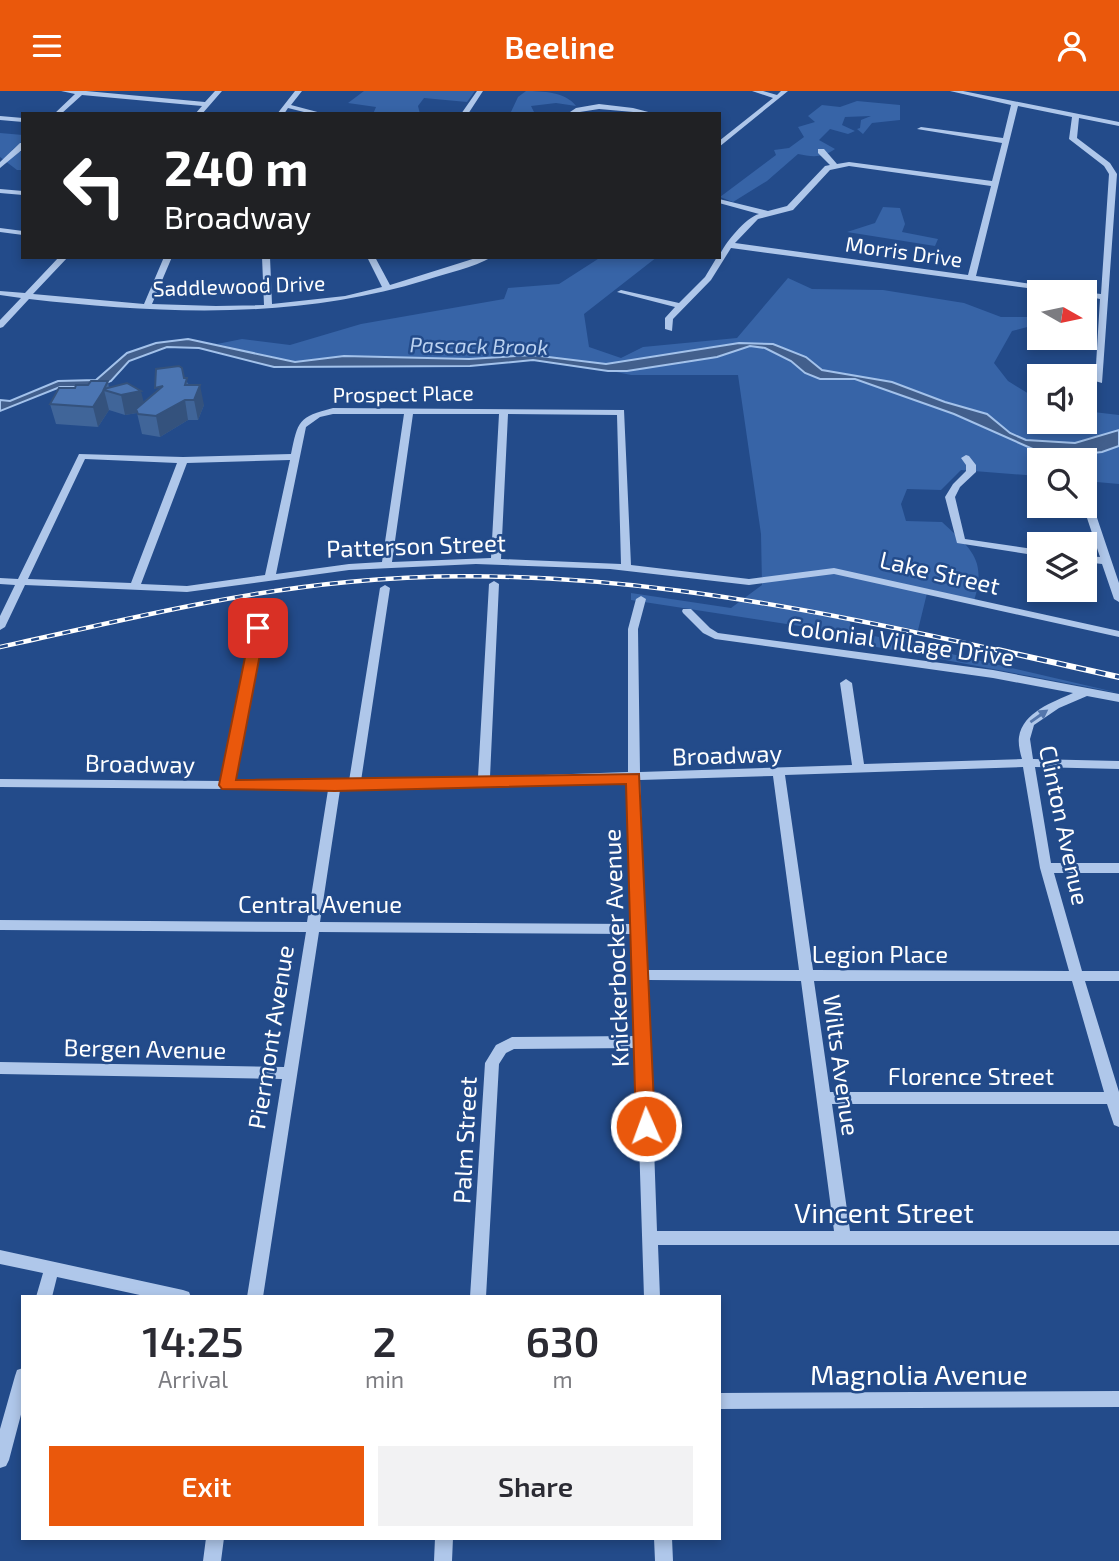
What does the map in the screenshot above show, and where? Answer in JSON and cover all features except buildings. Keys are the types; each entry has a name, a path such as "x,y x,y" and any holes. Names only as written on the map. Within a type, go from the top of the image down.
{"street":[{"path":"64,91 206,104"},
{"path":"200,112 219,91"},
{"path":"282,112 299,91"},
{"path":"465,112 480,91"},
{"path":"755,91 782,94"},
{"path":"953,91 1119,124"},
{"path":"59,112 81,92"},
{"path":"721,143 782,94"},
{"path":"971,278 1015,104"},
{"path":"288,106 314,112"},
{"path":"573,112 580,108 629,112"},
{"path":"1076,115 1073,139 1112,172 1099,381"},
{"path":"0,118 21,120"},
{"path":"921,129 1006,141"},
{"path":"721,132 732,135"},
{"path":"0,166 21,147"},
{"path":"821,151 834,165"},
{"path":"721,258 755,217 794,205 834,165 849,164 995,184"},
{"path":"0,191 21,193"},
{"path":"721,202 765,213"},
{"path":"0,230 21,233"},
{"name":"Morris Drive","path":"729,245 1027,286"},
{"path":"1108,245 1119,246"},
{"path":"0,325 62,259"},
{"path":"147,306 166,259"},
{"path":"266,259 268,305"},
{"path":"372,259 387,288"},
{"name":"Saddlewood Drive","path":"0,293 147,306 268,305 327,301 387,288 481,259"},
{"path":"669,329 669,318 678,305 708,278 720,259"},
{"path":"621,292 678,305"},
{"path":"1097,296 1105,297"},
{"name":"Prospect Place","path":"270,576 302,426 317,415 333,411 621,412 626,568"},
{"path":"387,564 409,412"},
{"path":"495,561 504,412"},
{"path":"0,627 82,456 183,460 296,457"},
{"path":"966,458 971,465 971,472 953,490 950,501 961,541 1027,551"},
{"path":"135,587 183,460"},
{"path":"1092,518 1105,561 1114,574 1119,599"},
{"path":"1097,560 1105,561"},
{"name":"Patterson Street","path":"0,581 207,588 270,576 387,564 495,561 626,568 749,582 834,571"},
{"name":"Lake Street","path":"834,571 1119,634"},
{"path":"484,782 494,584"},
{"path":"355,785 385,588"},
{"name":"Knickerbocker Avenue","path":"641,599 633,629 634,778 652,1295"},
{"path":"227,785 264,602"},
{"name":"Colonial Village Drive","path":"687,611 696,617 703,631 715,636 979,672 1119,698"},
{"path":"846,683 859,769"},
{"name":"Clinton Avenue","path":"1086,692 1055,705 1029,723 1024,739 1046,868 1116,1098 1119,1121"},
{"name":"Broadway","path":"0,783 335,786 1030,763 1119,765"},
{"name":"Wilts Avenue","path":"779,773 843,1238"},
{"name":"Piermont Avenue","path":"255,1295 335,786"},
{"path":"1046,868 1119,868"},
{"name":"Central Avenue","path":"0,925 639,929"},
{"name":"Legion Place","path":"641,975 1119,976"},
{"name":"Palm Street","path":"478,1295 492,1063 495,1056 512,1043 643,1042"},
{"name":"Bergen Avenue","path":"0,1068 290,1073"},
{"name":"Florence Street","path":"823,1098 1116,1098"},
{"name":"Vincent Street","path":"650,1238 1119,1238"},
{"path":"0,1257 174,1295"},
{"path":"45,1295 52,1268"},
{"path":"0,1460 21,1383"},
{"name":"Magnolia Avenue","path":"721,1401 1119,1399"},
{"path":"212,1561 215,1540"},
{"path":"443,1561 444,1540"},
{"path":"663,1540 664,1561"}],"shaded area":[{"path":"364,91 475,91 467,102 424,98 418,106 420,112 374,112 376,107 348,103"},
{"path":"526,91 546,92 560,95 576,106 556,103 531,106 534,112 511,112 518,97"},
{"path":"857,101 900,105 900,120 872,123 863,134 857,129 860,128 861,120 871,116 845,117 842,125 855,131 848,134 830,129 819,140 835,149 831,152 817,156 798,154 767,181 733,202 721,197 776,155 774,150 789,148 804,137 798,127 815,122 808,116 822,105 840,107"},
{"path":"0,133 21,135 21,143 12,150 21,152 21,170 17,170 0,157"},
{"path":"883,207 900,208 905,224 902,232 938,239 935,246 847,232 875,223"},
{"path":"598,259 654,259 584,314 589,347 621,358 643,347 737,338 788,278 812,289 883,290 964,303 1001,317 1027,317 1027,327 1012,331 994,363 1008,381 1027,393 1027,434 1097,434 1097,412 1119,415 1119,484 1097,482 1097,448 1027,448 1027,475 961,470 941,490 907,489 901,504 906,521 942,522 974,556 979,575 974,601 928,589 918,630 848,618 853,631 1119,693 850,642 852,634 631,600 631,593 731,608 762,585 761,534 738,375 631,375 532,355 469,359 344,356 295,362 217,344 242,339 290,345 361,324 504,299 508,288 559,284"},
{"path":"188,339 295,362 344,356 469,359 532,355 606,364 739,343 773,344 806,357 822,370 892,382 987,414 1010,433 1026,440 1075,443 1119,430 1119,446 1097,453 1097,448 1030,448 954,414 855,379 820,379 805,373 791,361 765,348 750,346 717,357 627,371 608,371 533,360 470,366 274,367 199,348 167,347 129,361 111,381 96,387 60,387 0,411 0,400 10,401 58,381 96,380 127,353 156,343"}],"railway":[{"path":"0,647 173,609 304,587 431,577 514,577 597,582 761,603 1006,652"},
{"path":"998,650 1119,677"}],"route":[{"path":"258,628 227,785 335,786 634,778 646,1126"}],"water label":[{"name":"Pascack Brook","path":"479,345"}]}
